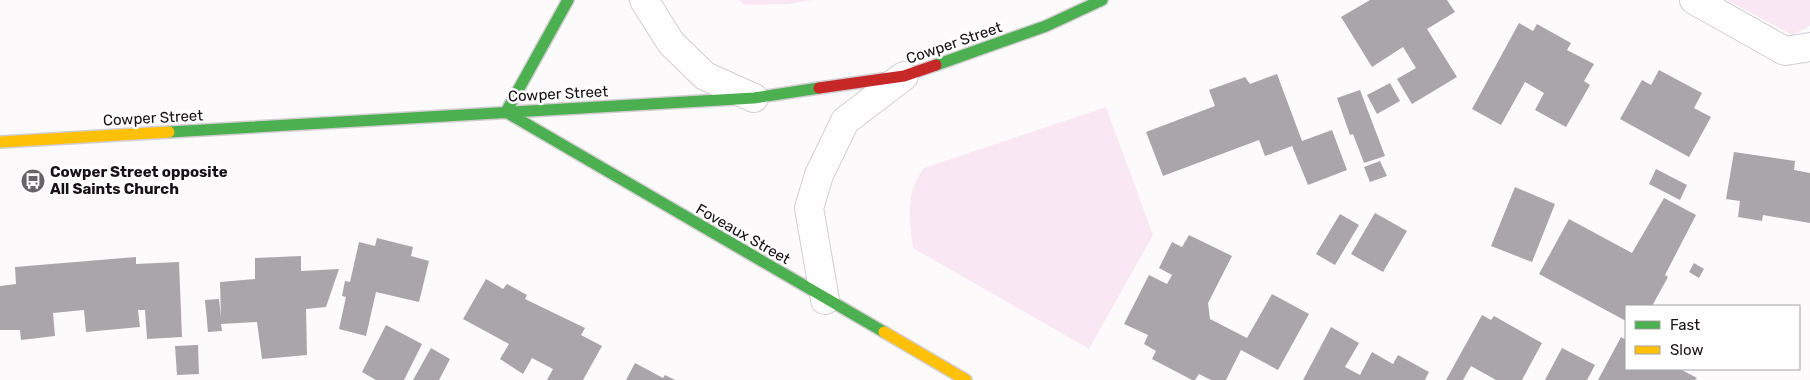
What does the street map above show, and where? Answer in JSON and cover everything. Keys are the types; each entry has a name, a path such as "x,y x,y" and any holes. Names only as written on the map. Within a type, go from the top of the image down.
{"street":[{"path":"506,112 568,0"},
{"path":"644,0 671,43 705,76 754,98"},
{"name":"Cowper Street","path":"0,142 754,98 904,76 1046,26 1102,0"},
{"path":"1694,0 1786,51 1810,47"},
{"path":"825,300 809,208 819,175 845,121 904,76"},
{"name":"Foveaux Street","path":"506,112 825,300 966,380"}],"shaded area":[{"path":"739,0 812,0 789,4 745,5"},
{"path":"1727,0 1810,0 1810,26 1792,35"},
{"path":"1106,107 1153,235 1089,349 913,248 910,206 914,187 924,168"}],"building":[{"path":"1370,0 1447,0 1455,12 1427,29 1457,77 1412,104 1397,79 1416,68 1403,47 1372,67 1341,17"},
{"path":"1519,23 1533,31 1537,24 1571,43 1567,50 1594,64 1584,81 1590,85 1566,127 1535,110 1544,93 1525,82 1501,125 1472,109"},
{"path":"1659,70 1702,93 1694,108 1711,117 1689,157 1620,119 1642,80 1651,85"},
{"path":"1277,74 1302,141 1332,130 1347,170 1308,185 1292,146 1265,156 1259,140 1163,176 1146,132 1215,106 1209,90 1245,77 1250,84"},
{"path":"1390,83 1400,101 1377,114 1367,95"},
{"path":"1360,90 1385,156 1364,163 1353,134 1350,135 1337,98"},
{"path":"1734,152 1795,161 1794,170 1810,173 1810,223 1763,215 1762,221 1738,217 1740,201 1726,199"},
{"path":"1380,161 1387,176 1370,182 1364,167"},
{"path":"1656,169 1687,185 1680,200 1649,184"},
{"path":"1515,187 1555,204 1532,262 1491,246"},
{"path":"1664,198 1696,215 1665,275 1668,277 1653,305 1625,305 1625,320 1539,274 1569,219 1632,253"},
{"path":"1375,213 1407,231 1383,272 1351,254"},
{"path":"1340,214 1359,225 1335,265 1316,254"},
{"path":"1189,235 1232,256 1208,303 1210,319 1247,338 1272,294 1309,314 1278,370 1241,350 1226,380 1211,380 1199,374 1195,380 1192,380 1152,359 1156,351 1144,344 1148,335 1124,324 1149,275 1167,284 1172,275 1159,268 1172,242 1182,247"},
{"path":"377,238 413,247 411,256 429,261 419,302 376,292 366,336 339,329 346,297 342,296 345,281 350,282 359,242 375,246"},
{"path":"301,256 301,271 339,269 326,307 306,309 307,355 262,359 257,322 221,324 222,331 208,332 205,300 219,299 221,317 220,282 255,279 255,258"},
{"path":"136,257 136,264 179,262 182,337 147,339 145,310 138,310 140,327 86,332 84,310 53,313 55,336 21,340 20,330 0,330 0,286 16,284 15,267"},
{"path":"1694,263 1704,269 1699,278 1689,272"},
{"path":"486,279 503,289 507,284 527,295 525,299 585,328 581,335 602,346 583,380 547,380 553,369 532,358 523,374 500,359 509,344 463,319"},
{"path":"1482,315 1491,320 1494,316 1542,343 1522,380 1496,380 1471,366 1463,380 1446,380"},
{"path":"386,325 422,344 404,380 376,380 362,372"},
{"path":"1331,327 1359,343 1345,367 1360,375 1372,352 1393,364 1398,355 1429,372 1425,380 1303,380"},
{"path":"1621,337 1625,339 1625,370 1682,370 1697,378 1695,380 1598,380"},
{"path":"198,345 199,374 177,375 175,346"},
{"path":"431,348 450,359 439,380 413,380"},
{"path":"1562,348 1595,365 1587,380 1545,380"},
{"path":"635,363 663,378 665,375 675,380 626,380"}],"traffic: fast":[{"path":"568,0 506,112 884,332"},
{"path":"936,65 1046,26 1102,0"},
{"path":"169,132 754,98 819,88"}],"traffic: slow":[{"path":"0,142 169,132"},
{"path":"884,332 966,380"}],"traffic: jam":[{"path":"819,88 904,76 936,65"}],"place":[{"name":"Cowper Street opposite All Saints Church","path":"33,181"}]}
